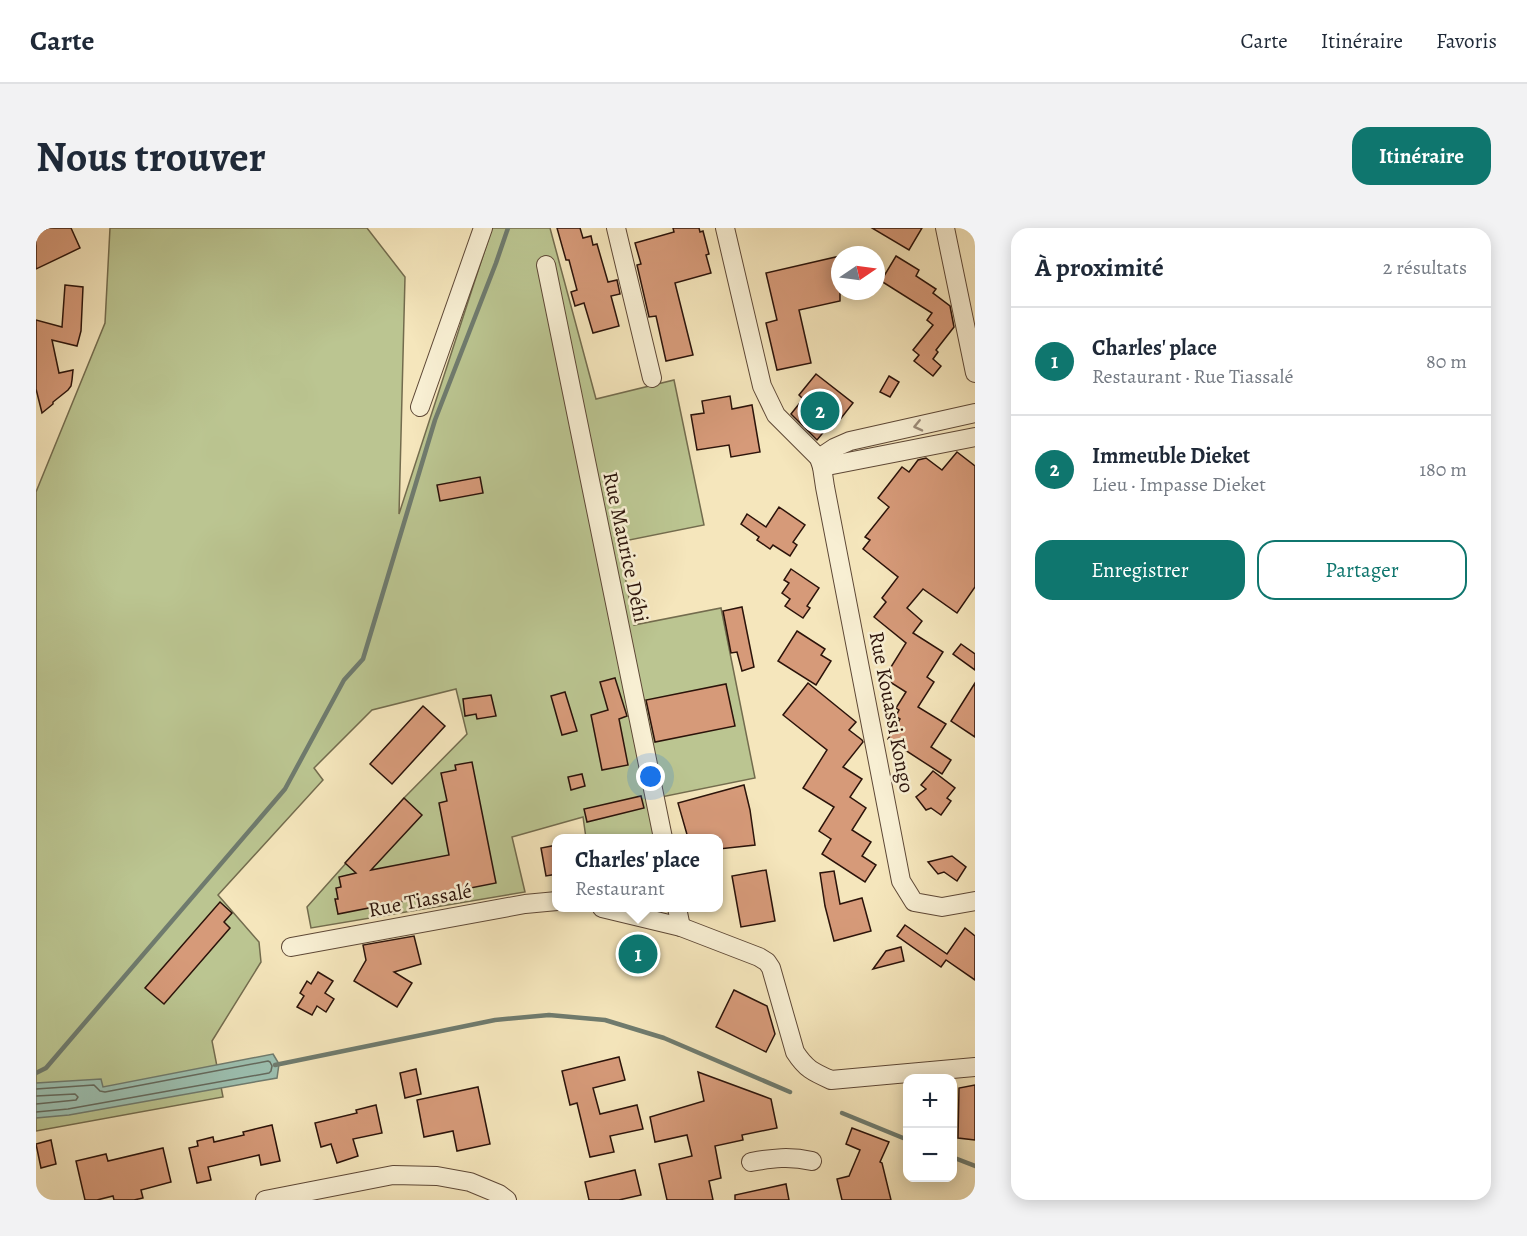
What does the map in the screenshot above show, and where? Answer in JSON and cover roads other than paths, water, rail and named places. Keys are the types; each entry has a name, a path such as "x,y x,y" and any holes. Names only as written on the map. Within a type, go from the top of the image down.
{"street":[{"path":"420,407 483,228"},
{"path":"616,228 652,378"},
{"path":"725,228 762,386 776,415 821,462"},
{"path":"945,228 975,373"},
{"name":"Rue Maurice Déhi","path":"546,265 662,834"},
{"path":"821,462 834,448 850,441 975,413"},
{"path":"821,462 975,437"},
{"name":"Rue Kouassi Kongo","path":"821,462 901,881 914,902 942,907 975,902"},
{"name":"Rue Tiassalé","path":"291,947 525,904 552,901"},
{"path":"619,912 681,927 767,962 771,968 795,1052 813,1072 831,1080 975,1066"},
{"path":"678,912 681,927"},
{"path":"751,1162 796,1157 812,1161"},
{"path":"265,1200 393,1175 437,1176 470,1182 499,1194 507,1200"}],"water":[{"path":"273,1054 279,1064 277,1078 69,1115 36,1118 36,1083 101,1079 103,1087"}],"waterway":[{"path":"36,1073 46,1068 285,789 344,680 363,659 435,420 508,228"},
{"path":"275,1065 495,1020 549,1015 605,1020 664,1038 790,1092"},
{"path":"842,1113 903,1138"},
{"path":"957,1159 975,1166"}],"place":[{"name":"Immeuble Dieket","path":"820,411"},
{"name":"Charles' place","path":"638,954"}]}
